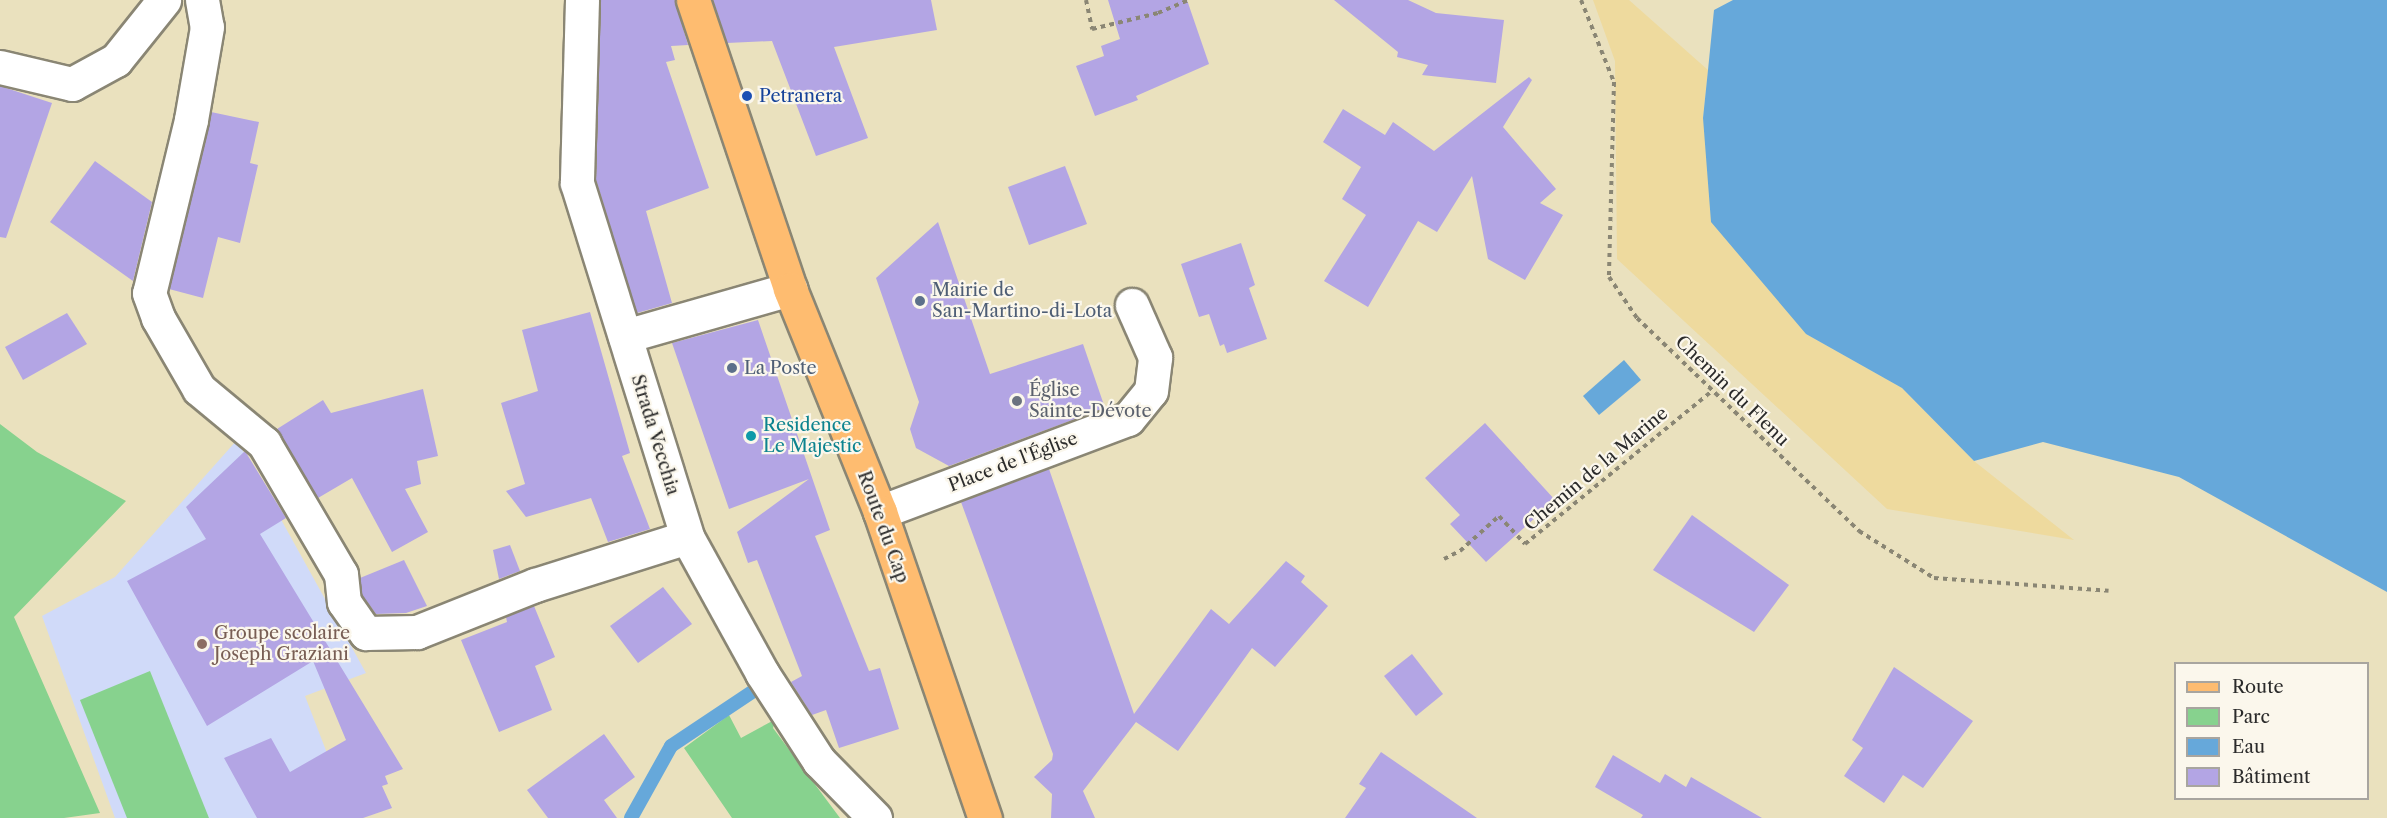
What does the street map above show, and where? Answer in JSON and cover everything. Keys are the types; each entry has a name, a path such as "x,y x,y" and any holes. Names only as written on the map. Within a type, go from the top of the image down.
{"main road":[{"name":"Route du Cap","path":"693,0 790,289 880,513 985,818"}],"street":[{"path":"0,67 72,84 116,60 164,0"},
{"path":"202,0 207,27 191,120 149,293 158,318 199,389 264,443 341,574 344,602 366,633 417,632 536,585 687,537"},
{"name":"Strada Vecchia","path":"582,0 577,183 687,537 762,673 819,761 875,818"},
{"path":"625,336 790,289"},
{"name":"Place de l'Église","path":"880,513 1128,419 1151,391 1155,357 1132,305"}],"path":[{"path":"1086,0 1092,29 1158,13 1189,0"},
{"name":"Chemin du Flenu","path":"1581,0 1614,82 1609,277 1637,318 1859,531 1934,578 2109,591"},
{"name":"Chemin de la Marine","path":"1444,559 1460,551 1499,516 1525,544 1712,391"}],"shaded area":[{"name":"Groupe scolaire Joseph Graziani","path":"237,440 366,673 305,696 352,818 115,818 42,616 115,577"}],"green space":[{"path":"0,424 37,452 126,501 14,617 100,813 64,818 0,818"},
{"path":"150,671 209,818 127,818 80,700"},
{"path":"729,715 741,738 776,719 773,728 840,818 732,818 684,748"}],"sand":[{"path":"1593,0 1629,0 1708,70 1703,118 1806,334 1902,388 1974,461 2074,540 1887,509 1617,259 1615,61"}],"water":[{"path":"1733,0 2387,0 2387,592 2179,477 2043,442 1974,461 1902,388 1806,334 1711,222 1703,118 1714,10"},
{"path":"1624,360 1641,380 1599,415 1583,396"}],"building":[{"path":"601,0 675,0 688,45 671,46 675,60 666,62 709,188 646,211 672,303 637,313 596,180"},
{"path":"713,0 931,0 937,30 834,47 868,138 816,156 772,41 727,43"},
{"path":"1108,0 1187,0 1209,64 1136,96 1138,100 1095,116 1076,66 1104,56 1101,46 1120,39"},
{"path":"1334,0 1408,0 1436,13 1504,20 1496,83 1422,75 1428,65 1397,57 1398,52"},
{"path":"1529,77 1532,80 1503,127 1556,189 1540,203 1563,215 1525,280 1488,259 1472,176 1437,232 1418,221 1368,307 1324,281 1366,215 1342,199 1361,167 1323,142 1343,109 1385,135 1393,122 1434,151"},
{"path":"0,86 52,103 6,238 0,237"},
{"path":"211,112 259,122 250,163 258,165 240,243 218,237 203,298 169,289"},
{"path":"95,161 152,202 133,281 50,222"},
{"path":"1065,166 1087,224 1029,245 1008,187"},
{"path":"938,222 990,374 1083,344 1105,408 949,466 916,448 910,429 919,402 876,278"},
{"path":"1241,243 1255,285 1249,288 1267,339 1227,353 1224,344 1220,346 1209,314 1199,317 1181,264"},
{"path":"590,312 630,453 622,456 650,529 608,542 591,498 526,517 506,491 525,484 501,403 538,391 522,330"},
{"path":"67,313 87,344 23,380 5,347"},
{"path":"758,320 830,530 815,536 869,671 880,668 899,729 839,748 826,710 812,715 791,682 802,676 757,560 748,563 737,532 809,479 729,509 672,343"},
{"path":"423,389 438,456 417,461 421,484 405,489 428,532 392,552 352,478 318,498 277,429 323,400 331,413"},
{"path":"1485,423 1555,500 1486,562 1450,524 1460,515 1425,478"},
{"path":"245,451 286,518 260,534 403,769 385,776 388,784 382,786 392,808 363,818 257,818 224,758 271,738 290,772 346,740 313,661 207,726 127,581 206,539 186,507"},
{"path":"1049,469 1134,714 1211,609 1229,624 1286,561 1305,576 1301,582 1328,606 1275,667 1252,648 1178,751 1136,722 1083,791 1095,818 1051,818 1052,794 1034,777 1052,760 1053,754 961,502"},
{"path":"1692,515 1789,585 1754,632 1653,570"},
{"path":"510,545 520,571 499,579 493,550"},
{"path":"404,560 427,606 406,613 376,614 362,595 360,578"},
{"path":"663,587 692,624 638,663 610,626"},
{"path":"534,606 555,657 535,666 552,710 499,732 461,640 507,622 506,617"},
{"path":"1412,654 1443,694 1416,716 1384,676"},
{"path":"1894,667 1973,721 1923,788 1903,775 1884,803 1844,776 1863,748 1852,740"},
{"path":"604,734 635,777 604,800 617,818 548,818 527,790"},
{"path":"1381,752 1477,818 1345,818 1366,788 1359,784"},
{"path":"1613,755 1660,783 1665,774 1686,787 1691,777 1762,818 1641,818 1643,815 1595,787"}],"waterway":[{"path":"631,818 671,746 758,688"}],"place":[{"name":"Petranera","path":"747,96"},
{"name":"Mairie de San-Martino-di-Lota","path":"920,301"},
{"name":"La Poste","path":"732,368"},
{"name":"Église Sainte-Dévote","path":"1017,401"},
{"name":"Residence Le Majestic","path":"751,436"},
{"name":"Groupe scolaire Joseph Graziani","path":"202,644"}]}
